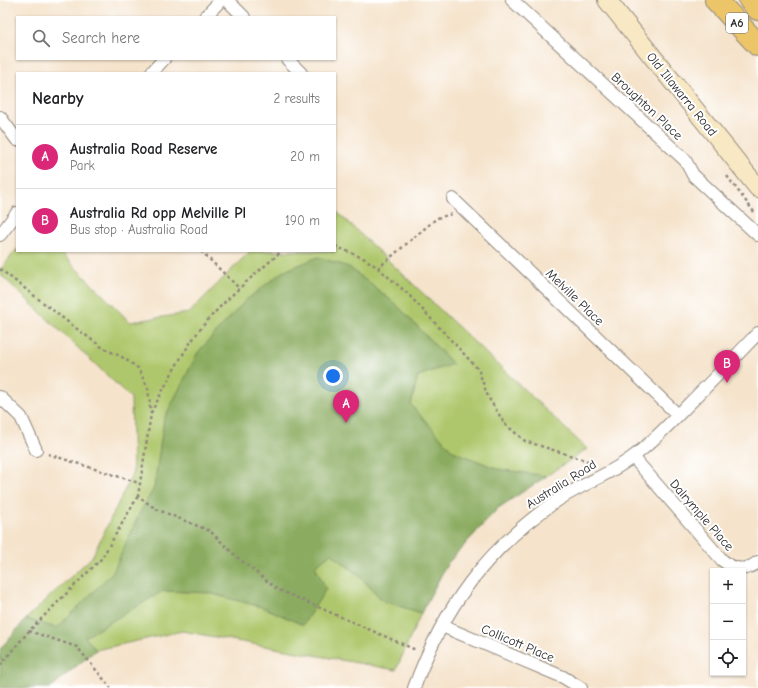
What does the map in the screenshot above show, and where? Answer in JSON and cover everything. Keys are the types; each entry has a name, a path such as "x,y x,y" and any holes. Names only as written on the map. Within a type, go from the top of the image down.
{"highway":[{"name":"A6","path":"716,0 758,45"},
{"name":"A6","path":"750,0 758,9"}],"street":[{"path":"206,16 221,0"},
{"path":"226,0 243,16"},
{"name":"Broughton Place","path":"512,0 685,160 693,175 758,236"},
{"name":"Old Illawarra Road","path":"607,0 758,188"},
{"path":"152,72 163,60"},
{"path":"287,60 300,72"},
{"path":"0,117 16,139"},
{"name":"Melville Place","path":"457,203 678,415"},
{"path":"0,235 16,213"},
{"name":"Australia Road","path":"414,688 426,654 460,594 481,566 517,530 560,499 633,457 678,415 758,333"},
{"path":"0,397 21,417 36,450"},
{"name":"Dalrymple Place","path":"633,457 722,560 730,567 740,570 751,568 758,562"},
{"name":"Collicott Place","path":"442,626 563,677 581,688"}],"path":[{"path":"378,268 437,218 449,216 457,203"},
{"path":"336,246 365,259 407,293 478,369 488,397 505,424 525,441 591,462"},
{"path":"203,252 239,288"},
{"path":"151,414 173,370 194,338 239,288 281,252"},
{"path":"0,269 103,348 122,357 138,368 148,388 151,414 138,496 102,558 29,631 0,665"},
{"path":"36,450 72,463 139,483"},
{"path":"138,496 156,509 210,531 238,558 277,589 426,654"},
{"path":"29,631 76,647 111,688"}],"green space":[{"path":"336,211 587,449 498,508 447,564 421,613 396,670 182,631 96,650 85,637 26,619 92,557 131,477 133,472 131,398 0,274 0,270 16,250 16,252 60,252 130,322 189,313 249,252 336,252"},
{"path":"318,257 349,267 397,305 453,364 418,376 411,405 453,451 498,469 547,476 498,508 447,564 421,613 383,601 359,576 331,553 315,566 326,589 303,625 265,608 209,593 163,591 85,637 96,650 50,688 0,688 0,649 26,619 57,628 113,572 139,514 154,488 164,419 198,352 245,301 282,272"}],"place":[{"name":"Australia Rd opp Melville Pl","path":"727,383"},
{"name":"Australia Road Reserve","path":"346,423"}]}
